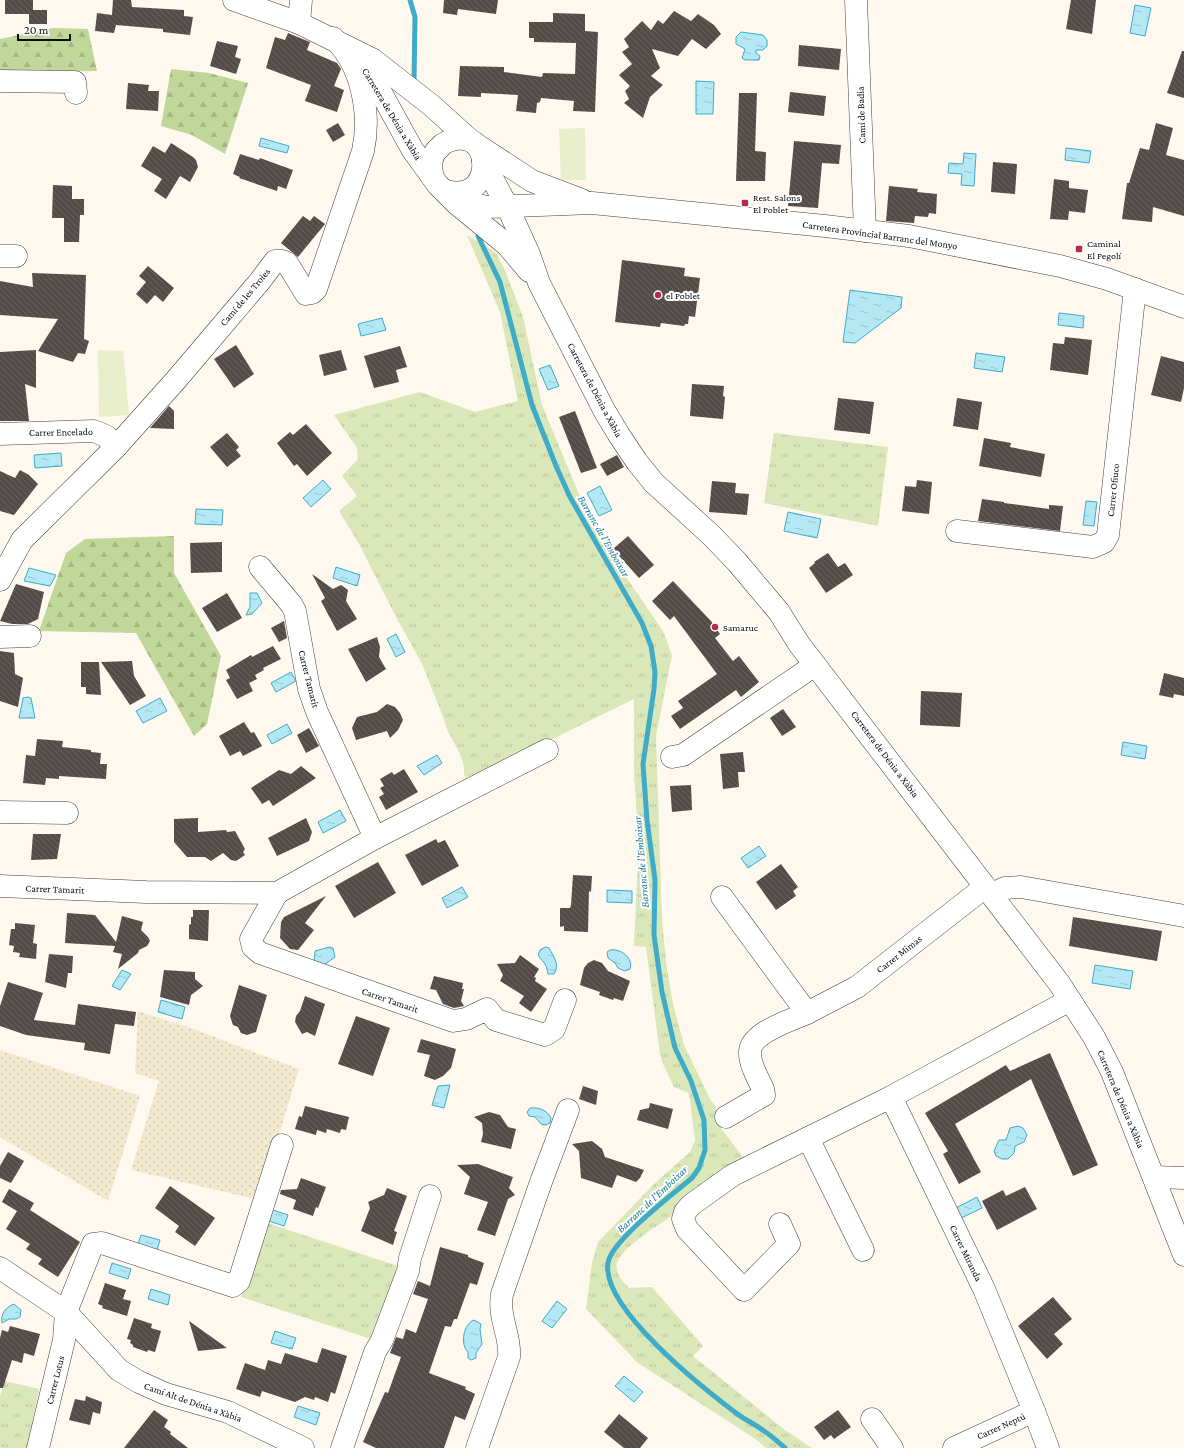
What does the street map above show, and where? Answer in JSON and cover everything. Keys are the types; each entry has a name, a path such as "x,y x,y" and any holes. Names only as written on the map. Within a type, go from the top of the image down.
{"street":[{"name":"Carretera de Dénia a Xàbia","path":"234,0 299,23 336,40 378,63 431,105 471,141"},
{"path":"299,23 302,0"},
{"name":"Camí de Badia","path":"856,0 865,231"},
{"name":"Carretera de Dénia a Xàbia","path":"336,40 363,64 412,149 447,191 507,245 539,283"},
{"name":"Camí de les Troies","path":"0,580 22,540 116,447 176,380 260,281 275,261 282,261 287,264 306,294 312,293 316,289 367,136 366,113 354,67 347,53 336,40"},
{"path":"0,81 75,82 76,93"},
{"path":"457,139 471,141 477,146 483,161 484,170 482,178 475,186 447,191 431,169 431,161 434,153 440,146 448,141 457,139"},
{"name":"Carretera Provincial Barranc del Monyo","path":"471,141 538,184 592,203"},
{"name":"Carretera de Dénia a Xàbia","path":"483,161 508,208 529,254 539,283 604,410 637,462 654,483 711,535 737,562 779,612 799,644 1070,1000 1094,1037 1112,1072 1184,1256"},
{"name":"Carretera Provincial Barranc del Monyo","path":"447,191 480,206 508,208 592,203 865,231 950,243 1060,266 1135,289 1184,307"},
{"name":"Carrer Ofiuco","path":"957,531 1093,547 1104,542 1108,535 1135,289"},
{"name":"Carrer Encelado","path":"0,434 94,431 106,436 116,447"},
{"name":"Carrer Tamarit","path":"260,567 291,604 295,611 309,689 317,712 375,838"},
{"path":"0,637 30,636"},
{"path":"672,757 683,755 816,665"},
{"name":"Carrer Tamarit","path":"0,886 146,892 277,893 375,838 548,750"},
{"path":"0,812 67,813"},
{"name":"Carrer Mimas","path":"726,1117 764,1095 750,1055 751,1044 758,1036 832,1001 857,987 988,891 1021,887 1184,916"},
{"name":"Carrer Tamarit","path":"277,893 251,939 253,946 260,953 453,1021 466,1019 488,1009 496,1020 545,1035 554,1029 565,1000"},
{"path":"722,897 807,1013"},
{"path":"780,1224 789,1244 744,1290 687,1229 683,1219 685,1212 691,1205 732,1175 891,1097 1070,1000"},
{"name":"Carrer Miranda","path":"891,1097 984,1289 1034,1411"},
{"path":"477,1448 509,1357 509,1345 500,1313 502,1294 538,1189 568,1110"},
{"path":"808,1138 863,1250"},
{"name":"Carrer Lotus","path":"38,1448 64,1340 66,1312 93,1244 96,1242 233,1286 239,1281 282,1145"},
{"path":"1154,1178 1184,1178"},
{"path":"342,1448 342,1444 375,1352 382,1340 408,1271 410,1258 430,1196"},
{"name":"Camí Alt de Dénia a Xàbia","path":"0,1268 66,1312 119,1370 139,1382 166,1394 228,1412 303,1448"},
{"name":"Carrer Neptú","path":"954,1448 1034,1411 1048,1448"},
{"path":"872,1419 892,1448"}],"shaded area":[{"path":"138,1011 191,1028 299,1069 259,1200 131,1170 159,1081 135,1073"},
{"path":"0,1050 140,1096 108,1201 0,1137"}],"green space":[{"path":"53,28 88,29 97,71 0,72 0,39"},
{"path":"171,69 209,73 248,83 225,154 192,135 161,126"},
{"path":"585,128 586,180 561,180 559,129"},
{"path":"467,235 495,252 504,268 523,317 542,405 578,492 626,577 663,631 672,655 656,736 662,919 666,962 673,1004 684,1045 710,1099 716,1107 721,1128 745,1160 696,1198 632,1244 617,1261 616,1265 618,1274 629,1288 652,1287 703,1346 693,1356 785,1430 812,1448 766,1448 757,1440 638,1363 586,1309 592,1263 598,1242 654,1184 690,1152 695,1140 689,1093 674,1087 660,1054 646,947 634,946 638,856 635,829 637,820 634,773 634,699 540,745 465,778 464,765 461,757 448,730 422,664 358,542 339,511 357,496 342,476 358,459 357,448 334,415 420,392 475,412 518,401 500,312"},
{"path":"98,350 123,351 129,415 99,417"},
{"path":"774,433 888,447 878,526 764,503"},
{"path":"174,536 174,573 221,656 207,724 194,736 136,633 39,631 66,553 85,539"},
{"path":"264,1222 404,1268 376,1335 368,1338 241,1297"},
{"path":"5,1381 39,1389 27,1448 0,1448 0,1396"}],"water":[{"path":"1135,5 1151,8 1145,36 1130,33"},
{"path":"741,32 763,35 767,40 767,46 763,50 756,50 756,53 760,56 759,60 745,60 742,58 745,49 736,44 736,37"},
{"path":"696,81 714,82 713,114 696,114"},
{"path":"261,138 289,146 287,153 259,146"},
{"path":"1066,148 1091,151 1089,163 1065,160"},
{"path":"964,153 976,154 974,186 961,185 962,174 948,173 949,163 963,164"},
{"path":"850,290 902,297 901,308 855,343 843,342"},
{"path":"1059,313 1084,316 1083,328 1058,325"},
{"path":"382,318 386,330 361,336 358,324"},
{"path":"976,353 1005,357 1002,372 974,368"},
{"path":"550,365 559,386 548,390 539,369"},
{"path":"61,453 62,466 35,468 34,455"},
{"path":"323,480 331,489 311,507 303,498"},
{"path":"600,486 612,510 599,516 587,493"},
{"path":"1086,501 1097,502 1094,526 1083,525"},
{"path":"196,509 223,510 222,525 195,524"},
{"path":"788,512 821,519 817,538 784,531"},
{"path":"336,567 360,575 357,586 333,578"},
{"path":"29,568 56,575 50,586 24,581"},
{"path":"250,593 257,593 262,603 252,614 246,615 250,607"},
{"path":"396,634 405,652 396,657 387,639"},
{"path":"291,672 296,681 276,692 271,683"},
{"path":"23,698 31,698 35,718 19,718"},
{"path":"160,698 167,711 143,723 136,711"},
{"path":"287,724 292,733 272,744 267,735"},
{"path":"1123,742 1147,746 1145,759 1121,755"},
{"path":"437,755 442,763 424,775 417,766"},
{"path":"340,810 346,821 323,833 318,822"},
{"path":"759,846 766,856 748,868 741,858"},
{"path":"462,887 468,897 447,908 442,898"},
{"path":"607,890 632,891 632,903 607,902"},
{"path":"329,947 333,948 335,957 324,965 314,963 315,951"},
{"path":"545,947 549,948 556,961 556,971 554,974 548,974 546,965 539,956 540,950"},
{"path":"610,950 622,952 630,961 630,969 625,971 618,968 615,963 608,958 607,952"},
{"path":"1095,965 1133,971 1130,989 1092,983"},
{"path":"122,970 131,974 120,990 112,986"},
{"path":"161,1000 185,1007 182,1019 158,1012"},
{"path":"450,1085 444,1108 432,1105 438,1086"},
{"path":"530,1108 537,1108 545,1111 551,1118 550,1123 546,1125 541,1124 535,1117 529,1116 527,1112"},
{"path":"1018,1126 1023,1128 1027,1135 1024,1142 1015,1146 1014,1153 1008,1159 1002,1159 996,1156 994,1151 999,1140 1006,1140 1010,1128"},
{"path":"977,1197 982,1208 959,1219 954,1209"},
{"path":"270,1209 288,1215 284,1226 266,1220"},
{"path":"141,1235 160,1240 157,1250 138,1244"},
{"path":"112,1263 131,1269 128,1279 109,1273"},
{"path":"151,1289 170,1295 168,1305 148,1299"},
{"path":"557,1301 567,1309 552,1328 542,1321"},
{"path":"14,1304 21,1310 20,1317 16,1319 9,1319 2,1323 4,1311"},
{"path":"474,1320 481,1324 480,1329 482,1344 476,1353 476,1358 471,1360 468,1358 468,1352 463,1340 467,1326"},
{"path":"275,1331 296,1338 292,1349 271,1343"},
{"path":"624,1376 643,1392 634,1402 615,1386"},
{"path":"298,1406 320,1413 316,1425 294,1417"}],"building":[{"path":"5,0 33,0 33,10 47,10 47,24 29,24 29,14 5,14"},
{"path":"113,0 131,0 132,7 184,10 184,16 193,17 190,35 163,32 163,29 116,25 114,33 95,31 97,13 112,15"},
{"path":"444,0 498,0 496,14 458,9 457,15 443,13"},
{"path":"1071,0 1096,0 1092,34 1066,29"},
{"path":"674,11 691,21 698,14 714,25 721,34 706,49 692,39 678,56 652,49 660,68 651,76 663,85 650,97 643,118 624,103 629,99 625,91 630,86 619,75 632,64 622,52 629,47 624,39 642,21 651,30 658,20 663,24"},
{"path":"553,13 585,14 585,31 598,32 595,112 573,111 574,101 541,98 540,102 537,103 536,113 516,111 518,95 481,93 481,97 458,96 460,66 504,67 504,72 542,77 543,73 575,74 576,43 534,42 534,38 529,38 529,22 553,22"},
{"path":"288,33 310,42 307,50 337,63 341,69 334,86 344,90 337,112 305,101 311,85 266,68 275,37 285,40"},
{"path":"217,41 238,46 235,57 241,59 236,74 210,66"},
{"path":"799,45 841,49 839,70 798,66"},
{"path":"1182,51 1184,51 1184,98 1167,93"},
{"path":"128,83 149,85 148,91 159,91 158,111 126,109"},
{"path":"790,92 826,96 824,116 788,112"},
{"path":"739,93 757,93 755,151 766,152 765,181 736,181"},
{"path":"338,123 345,135 333,142 326,130"},
{"path":"1156,123 1173,128 1166,155 1184,160 1184,216 1153,207 1152,222 1122,219 1127,183 1129,183 1140,148 1149,150"},
{"path":"794,141 841,145 839,164 822,163 818,208 788,206"},
{"path":"171,143 193,157 196,160 198,167 190,182 180,176 166,199 154,191 162,179 141,166 153,146 165,153"},
{"path":"240,154 259,160 260,158 293,170 286,189 278,186 277,191 239,178 240,177 233,174"},
{"path":"993,162 1017,164 1015,194 991,192"},
{"path":"1054,179 1069,181 1069,188 1088,190 1085,213 1069,211 1068,220 1050,219"},
{"path":"53,185 72,186 72,199 84,199 84,215 80,215 79,242 64,242 64,218 52,218"},
{"path":"889,186 918,189 917,192 937,194 936,214 929,213 928,217 915,216 914,223 886,221"},
{"path":"303,216 310,221 314,216 325,224 298,257 281,243"},
{"name":"el Poblet","path":"622,260 685,268 684,276 700,278 695,317 689,316 688,324 685,324 684,326 661,323 660,327 615,322"},
{"path":"148,266 174,288 163,302 155,295 147,304 136,294 146,282 139,276"},
{"path":"32,273 86,275 84,339 89,341 85,354 78,353 73,362 38,351 58,319 0,315 0,281 33,287"},
{"path":"1065,337 1092,340 1088,375 1050,370 1053,343 1064,344"},
{"path":"236,345 254,374 234,388 214,359"},
{"path":"400,346 407,367 396,370 399,382 374,388 364,356"},
{"path":"36,350 36,388 25,384 29,421 0,421 0,352"},
{"path":"341,350 347,370 324,376 319,355"},
{"path":"1161,356 1184,362 1184,388 1181,402 1151,395"},
{"path":"692,384 724,386 723,396 725,397 723,419 690,416"},
{"path":"838,398 874,402 870,434 834,430"},
{"path":"957,398 982,402 978,430 953,426"},
{"path":"169,406 174,411 174,429 150,428"},
{"path":"575,411 597,468 581,473 559,417"},
{"path":"306,424 332,453 307,476 297,464 294,466 277,443 290,432 293,435"},
{"path":"227,433 239,447 236,450 241,456 227,467 210,447"},
{"path":"984,438 1011,443 1010,447 1045,454 1041,477 979,466"},
{"path":"617,455 624,467 607,476 600,464"},
{"path":"20,470 29,475 38,484 14,515 0,511 0,471 15,478"},
{"path":"917,480 932,482 929,514 902,511 905,486 916,487"},
{"path":"712,481 736,483 735,493 749,494 747,515 709,512"},
{"path":"982,499 1049,509 1049,505 1063,506 1060,531 978,521"},
{"path":"628,536 654,565 639,578 613,549"},
{"path":"222,542 222,572 191,573 190,543"},
{"path":"828,553 838,567 845,563 853,575 826,593 809,568 815,563 814,562"},
{"path":"312,574 333,589 341,585 348,590 346,601 357,619 337,631 321,601 325,598"},
{"path":"673,581 711,621 720,634 715,638 733,661 739,656 759,682 741,697 736,690 680,729 671,716 683,708 678,701 717,674 674,616 670,620 652,601"},
{"path":"16,584 44,592 38,619 28,624 12,624 0,621"},
{"path":"227,593 242,618 217,632 202,608"},
{"path":"284,621 287,638 279,642 271,628"},
{"path":"377,637 380,647 379,657 386,669 366,682 348,649"},
{"path":"273,646 281,659 263,668 264,670 255,675 257,679 249,683 253,691 237,699 226,680 230,678 226,670 251,655 252,657"},
{"path":"0,651 14,653 15,674 23,678 18,707 0,701"},
{"path":"132,661 134,676 146,696 130,705 101,662"},
{"path":"81,662 99,662 101,695 86,694 86,687 81,687"},
{"path":"1164,673 1184,678 1184,696 1174,694 1173,698 1159,695"},
{"path":"921,691 962,693 960,727 920,725"},
{"path":"387,704 395,707 403,720 398,730 390,738 387,731 356,740 352,728 357,717 377,712"},
{"path":"783,709 796,727 782,736 770,718"},
{"path":"244,722 251,733 254,732 262,746 243,756 240,751 230,756 219,736"},
{"path":"309,728 319,746 306,753 297,735"},
{"path":"37,739 63,741 62,747 91,750 91,752 101,753 100,764 107,764 106,779 59,776 59,779 46,778 45,785 23,783 26,755 35,756"},
{"path":"743,752 745,772 738,772 739,787 723,789 720,754"},
{"path":"301,766 316,778 273,806 269,800 262,804 251,788 279,770 291,774"},
{"path":"404,769 418,792 386,810 379,797 384,794 380,788 384,786 380,779 392,772 394,775"},
{"path":"691,785 692,810 672,812 670,786"},
{"path":"198,818 198,832 226,830 227,832 235,831 245,849 243,852 245,855 236,861 231,860 223,853 211,861 205,857 187,857 174,842 174,819"},
{"path":"306,818 312,832 309,841 277,856 268,838"},
{"path":"33,834 61,834 57,859 31,860"},
{"path":"436,839 438,843 445,840 459,866 422,886 405,855"},
{"path":"378,862 396,893 354,918 335,886"},
{"path":"781,864 798,887 793,891 796,896 776,910 756,882"},
{"path":"573,875 592,876 591,892 589,891 588,932 564,931 564,926 560,927 560,908 570,908 571,905"},
{"path":"326,896 305,923 314,930 298,950 290,949 280,938 281,922 284,917"},
{"path":"193,910 209,910 208,941 189,939 189,925 191,924 191,917 193,917"},
{"path":"67,913 95,915 116,942 122,916 143,922 141,930 150,941 147,946 139,950 138,953 118,969 122,954 113,952 115,946 65,943"},
{"path":"1073,917 1162,931 1157,961 1069,946"},
{"path":"15,923 35,925 33,943 37,944 36,959 19,957 20,953 13,952 14,946 9,945 11,929 15,929"},
{"path":"49,954 73,956 72,973 68,973 66,988 45,982"},
{"path":"520,955 539,969 534,977 536,978 535,981 547,989 531,1012 519,1003 524,996 500,981 503,975 497,964 515,963"},
{"path":"594,960 602,963 608,971 630,981 623,1001 614,998 613,1000 599,995 600,992 580,985 584,968 588,963"},
{"path":"164,970 195,972 195,979 203,986 191,995 189,1005 160,997"},
{"path":"434,976 463,983 462,989 464,989 461,1001 464,1006 454,1008 443,1004 436,990 430,989"},
{"path":"8,982 43,993 34,1020 75,1025 78,1004 136,1012 134,1026 115,1024 110,1054 84,1050 85,1043 26,1035 0,1026 0,1006"},
{"path":"239,985 267,995 256,1032 247,1035 241,1033 238,1027 233,1025 230,1016"},
{"path":"305,996 325,1004 315,1036 307,1032 302,1034 295,1022 296,1016 300,1011"},
{"path":"356,1016 390,1028 373,1076 338,1064"},
{"path":"421,1039 456,1049 451,1068 443,1076 435,1080 424,1076 430,1055 417,1052"},
{"path":"1050,1053 1098,1165 1073,1176 1031,1079 955,1124 981,1172 959,1184 943,1154 948,1151 925,1113 1006,1065 1010,1071"},
{"path":"583,1086 598,1091 596,1105 579,1099"},
{"path":"650,1103 673,1109 668,1129 637,1120 640,1110 649,1108"},
{"path":"305,1106 349,1117 346,1130 341,1129 340,1133 327,1129 326,1133 317,1130 316,1135 295,1129 299,1116 302,1117"},
{"path":"489,1112 500,1115 508,1127 516,1129 511,1149 481,1142 483,1134 482,1123 474,1117"},
{"path":"592,1141 602,1149 605,1157 644,1170 640,1178 636,1182 617,1175 612,1188 581,1178 579,1151 572,1144"},
{"path":"8,1152 24,1161 11,1183 0,1178 0,1166"},
{"path":"478,1164 513,1177 509,1188 515,1195 508,1199 495,1236 477,1230 488,1202 464,1194 470,1177 457,1165"},
{"path":"301,1178 326,1187 318,1208 316,1207 313,1216 293,1209 296,1200 280,1194 281,1190 297,1189"},
{"path":"170,1186 215,1218 195,1246 175,1232 179,1226 155,1208"},
{"path":"1025,1187 1037,1209 997,1230 982,1201 1003,1190 1006,1196"},
{"path":"387,1188 407,1196 394,1231 397,1232 393,1245 361,1231 370,1208 368,1202 384,1195"},
{"path":"9,1189 34,1203 30,1210 80,1242 58,1277 38,1264 42,1259 26,1249 30,1244 6,1229 17,1211 2,1202"},
{"path":"440,1247 468,1255 468,1257 484,1263 477,1285 470,1283 457,1319 454,1319 451,1327 445,1326 429,1373 466,1387 465,1389 475,1394 465,1420 455,1416 444,1448 376,1448 363,1442 385,1392 388,1393 401,1357 390,1353 396,1337 403,1339 406,1329 416,1333 428,1299 413,1294 418,1281 430,1286"},
{"path":"105,1283 126,1290 123,1299 131,1301 127,1316 102,1308 103,1306 98,1304"},
{"path":"1053,1297 1072,1319 1054,1334 1063,1344 1047,1359 1018,1326"},
{"path":"134,1318 152,1324 151,1328 161,1331 155,1352 148,1350 147,1352 133,1347 130,1343 131,1340 127,1339"},
{"path":"189,1321 227,1348 198,1351"},
{"path":"10,1326 40,1334 34,1356 24,1353 22,1363 12,1360 3,1388 0,1388 0,1338 2,1330 8,1332"},
{"path":"322,1348 347,1356 335,1394 331,1392 328,1402 315,1397 314,1400 305,1397 295,1402 262,1391 260,1397 236,1389 245,1363 265,1370 268,1360 281,1364 285,1353 317,1363"},
{"path":"86,1396 102,1402 100,1414 93,1412 90,1425 69,1420 75,1399 85,1401"},
{"path":"154,1410 168,1420 164,1427 171,1432 170,1434 188,1448 124,1448"},
{"path":"838,1410 851,1427 834,1439 831,1435 824,1440 814,1427"},
{"path":"619,1414 648,1438 640,1448 624,1448 604,1432"}],"waterway":[{"path":"410,0 415,17 414,81"},
{"name":"Barranc de l'Emboixar","path":"478,236 500,282 532,405 556,466 570,497 642,623 651,646 655,672 654,689 643,764 647,820 655,880 654,935 662,992 675,1048 691,1081 704,1120 705,1150 699,1168 692,1178 631,1230 612,1254 608,1263 610,1281 620,1302 657,1346 721,1401 739,1415 770,1435 785,1448"}],"place":[{"name":"Rest. Salons El Poblet","path":"745,203"},
{"name":"Caminal El Pegolí","path":"1079,249"},
{"name":"el Poblet","path":"658,295"},
{"name":"Samaruc","path":"715,627"}]}
